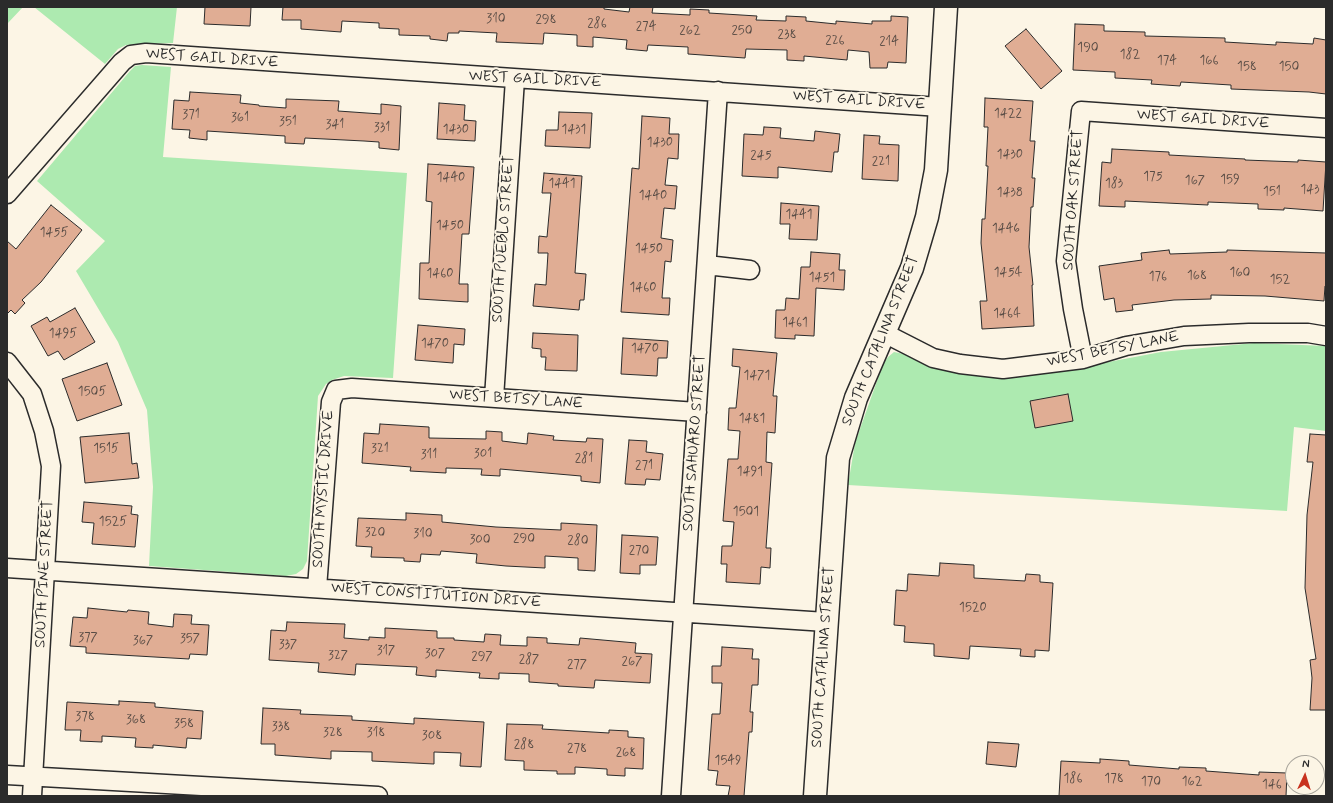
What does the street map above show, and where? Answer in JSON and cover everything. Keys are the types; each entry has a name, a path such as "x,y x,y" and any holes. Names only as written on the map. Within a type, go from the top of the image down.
{"street":[{"name":"SOUTH CATALINA STREET","path":"815,796 838,458 856,398 912,268 927,216 936,170 946,7"},
{"name":"WEST GAIL DRIVE","path":"7,194 122,62 131,55 154,54 515,80 718,91 940,107"},
{"name":"SOUTH PUEBLO STREET","path":"494,398 515,80"},
{"name":"SOUTH SAHUARO STREET","path":"671,796 718,91"},
{"name":"WEST GAIL DRIVE","path":"1081,111 1326,128"},
{"name":"SOUTH OAK STREET","path":"1081,111 1066,261 1073,309 1083,359"},
{"path":"706,265 750,270"},
{"name":"WEST BETSY LANE","path":"884,333 933,358 960,364 1004,369 1083,359 1126,346 1184,336 1249,333 1308,333 1326,336"},
{"name":"SOUTH PINE STREET","path":"7,362 32,394 44,431 51,466 32,796"},
{"name":"WEST BETSY LANE","path":"336,390 352,388 697,412"},
{"name":"SOUTH MYSTIC DRIVE","path":"317,588 331,402 336,390"},
{"name":"WEST CONSTITUTION DRIVE","path":"7,568 826,622"},
{"path":"7,775 378,796"}],"green space":[{"path":"7,7 23,7 7,24"},
{"path":"34,7 177,7 173,43 126,45 118,49 105,64"},
{"path":"135,66 171,67 163,157 407,173 393,378 344,376 332,380 326,384 318,396 307,561 303,569 296,574 286,576 149,566 153,487 147,410 118,342 76,271 105,241 37,181 130,71"},
{"path":"1254,343 1326,346 1326,431 1294,427 1287,511 848,485 855,443 883,364 894,352 904,354 941,368 1082,367 1161,352"}],"building":[{"path":"205,7 251,7 250,26 204,24"},
{"path":"283,7 604,7 604,9 629,12 630,7 653,7 652,13 690,15 690,9 709,10 709,13 757,16 756,20 786,21 786,16 806,17 806,21 836,24 836,21 872,24 872,21 891,21 891,16 908,17 906,63 888,62 887,68 870,68 869,52 848,50 847,60 804,56 804,61 787,60 787,50 746,49 745,58 688,54 688,47 648,45 647,51 626,49 627,40 593,37 593,47 577,46 577,35 544,33 543,44 496,42 497,33 459,31 459,33 448,33 447,41 430,39 430,36 399,35 399,29 379,28 379,23 342,21 341,32 301,29 301,20 282,20"},
{"path":"1075,24 1104,25 1104,31 1145,32 1145,36 1225,38 1225,42 1276,45 1276,42 1313,44 1314,38 1326,40 1326,94 1231,89 1231,85 1181,82 1180,86 1151,84 1152,80 1115,78 1115,72 1073,70"},
{"path":"1026,29 1062,71 1041,89 1005,46"},
{"path":"190,92 241,95 240,103 286,108 286,99 339,101 338,111 381,114 381,104 401,106 399,150 379,148 379,142 305,138 304,144 285,143 285,136 207,131 207,140 189,138 190,130 172,129 174,100 189,101"},
{"path":"985,98 1033,101 1030,141 1035,141 1032,178 1035,178 1033,207 1031,207 1029,247 1033,285 1034,326 982,329 980,301 987,301 981,243 982,219 985,219 988,166 986,166 988,127 984,127"},
{"path":"439,103 465,105 464,120 476,121 475,141 437,139"},
{"path":"559,112 592,113 590,148 545,146 546,130 558,130"},
{"path":"642,116 670,118 669,134 679,134 678,159 668,158 665,185 677,186 675,209 664,208 661,238 673,240 671,262 665,261 662,298 670,298 669,315 621,312 632,168 639,169"},
{"path":"764,127 781,128 780,138 814,141 815,131 840,134 838,152 834,152 832,172 778,167 778,178 742,176 744,134 763,135"},
{"path":"864,135 880,136 879,144 899,145 898,181 862,179"},
{"path":"1112,149 1169,152 1169,155 1245,160 1298,162 1298,160 1326,162 1323,211 1284,208 1284,210 1258,209 1258,204 1208,202 1208,205 1125,201 1125,207 1099,206 1102,162 1111,163"},
{"path":"428,164 474,167 469,234 462,234 459,284 468,284 468,302 419,299 420,263 429,263 432,202 426,201"},
{"path":"544,173 582,176 575,273 586,274 584,300 580,300 579,310 533,306 535,284 546,285 548,253 538,253 539,236 547,237 551,193 542,193"},
{"path":"781,203 819,206 817,240 789,239 790,224 780,224"},
{"path":"51,205 82,230 41,282 22,300 25,303 15,314 11,310 7,314 7,241 16,249"},
{"path":"1169,250 1170,254 1227,252 1227,250 1326,253 1326,287 1325,286 1324,301 1265,296 1211,295 1211,299 1174,300 1132,305 1133,310 1116,312 1114,298 1104,300 1099,266 1142,260 1141,253"},
{"path":"811,252 840,254 839,270 845,270 844,290 816,288 814,336 795,335 795,339 775,338 776,310 785,310 786,298 799,299 801,267 810,267"},
{"path":"75,308 95,342 64,360 58,351 48,356 31,326 47,317 50,322"},
{"path":"418,325 465,329 464,345 454,344 453,363 415,360"},
{"path":"533,333 578,335 577,371 545,370 546,357 541,357 541,349 532,348"},
{"path":"623,338 668,341 667,358 658,358 657,376 621,374"},
{"path":"733,349 777,353 773,396 777,396 775,433 767,432 766,462 772,463 766,548 771,548 770,568 761,567 760,584 726,582 727,564 721,564 722,546 732,546 734,522 723,521 728,459 738,459 740,431 728,430 729,408 736,408 740,367 732,366"},
{"path":"107,363 122,405 77,421 62,379"},
{"path":"1068,394 1073,421 1035,428 1030,401"},
{"path":"380,424 429,427 429,438 486,439 486,431 502,432 502,441 527,444 528,433 554,436 553,440 586,442 587,438 603,439 600,483 581,481 581,476 500,469 500,476 481,475 482,469 446,468 446,473 410,471 411,467 362,463 364,433 379,434"},
{"path":"129,433 132,464 137,463 139,478 85,483 80,437"},
{"path":"1310,434 1326,435 1326,710 1310,710 1312,678 1310,660 1316,659 1305,588 1307,515 1313,462 1307,462"},
{"path":"629,440 647,441 646,452 663,454 660,480 646,479 645,485 625,484"},
{"path":"84,502 132,506 131,514 138,515 135,547 92,544 94,523 82,522"},
{"path":"406,513 442,515 442,522 496,527 561,530 561,523 597,525 595,571 578,570 578,558 545,556 545,568 476,563 477,554 441,551 440,555 421,554 420,562 404,561 404,558 371,557 372,547 356,546 358,518 406,520"},
{"path":"622,535 658,537 656,565 640,565 640,574 620,573"},
{"path":"940,563 974,565 974,578 1025,581 1026,574 1040,575 1040,582 1053,583 1049,651 1035,650 1035,657 1020,656 1021,649 970,646 969,659 934,656 934,644 904,642 905,626 894,625 896,590 907,591 908,574 939,576"},
{"path":"88,608 127,612 128,610 149,612 148,624 173,627 174,614 192,615 191,624 209,625 207,655 190,654 189,659 86,653 86,647 70,646 73,617 87,618"},
{"path":"287,622 345,624 344,638 369,640 369,637 385,638 385,628 437,631 437,638 454,638 454,640 484,642 485,634 501,635 500,645 527,646 527,637 547,638 547,643 579,645 580,638 636,643 635,653 652,654 650,683 595,680 594,688 558,686 558,684 529,682 529,674 499,673 499,679 479,678 480,673 436,670 436,677 416,675 417,667 356,664 355,675 318,672 319,663 269,660 271,630 286,631"},
{"path":"722,647 753,649 752,659 759,659 758,685 752,685 750,712 753,712 752,732 749,732 744,796 728,796 730,786 716,785 718,771 708,770 712,714 720,714 722,683 712,683 712,666 721,666"},
{"path":"119,701 155,703 155,707 203,711 201,739 187,738 186,748 153,745 153,748 135,747 136,738 102,736 102,742 80,741 81,730 65,730 67,702 119,705"},
{"path":"263,708 301,710 300,714 352,716 352,720 414,724 414,718 484,722 481,767 460,766 461,753 434,752 434,764 372,761 372,752 331,751 331,759 275,755 275,744 261,744"},
{"path":"507,724 543,725 542,729 609,733 609,730 628,731 628,737 644,738 643,769 625,768 625,776 607,775 607,769 575,767 575,774 557,774 557,771 524,770 524,761 505,760"},
{"path":"988,742 1019,744 1016,767 986,764"},
{"path":"1100,759 1129,761 1129,765 1179,769 1179,767 1206,768 1206,771 1259,775 1259,772 1285,773 1286,796 1059,796 1061,761 1100,763"}]}
